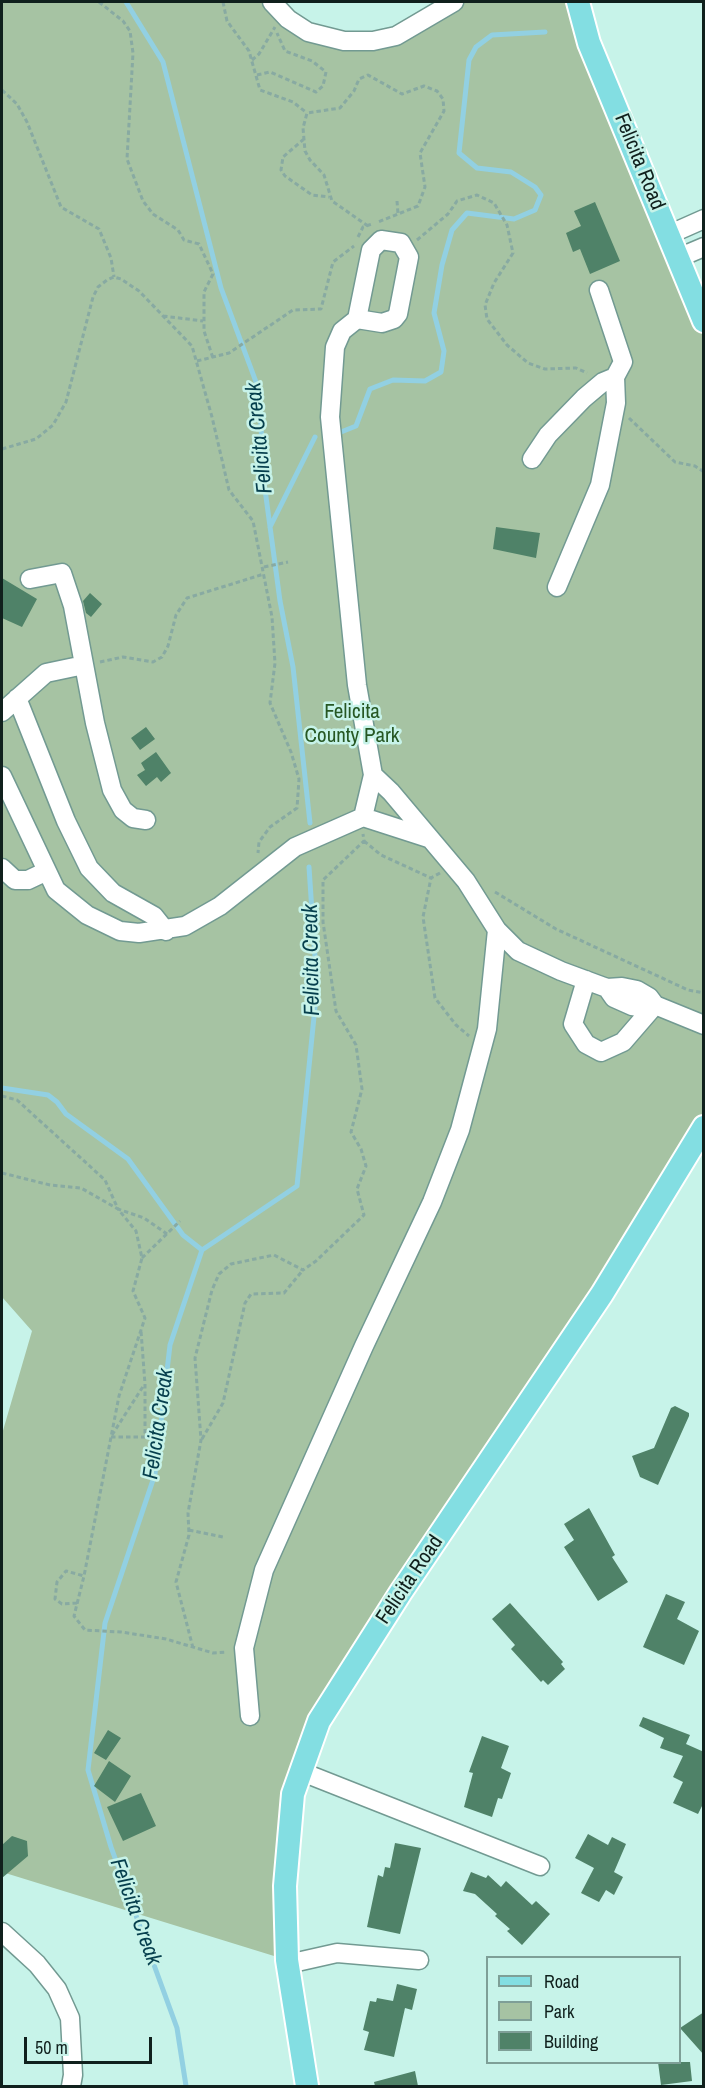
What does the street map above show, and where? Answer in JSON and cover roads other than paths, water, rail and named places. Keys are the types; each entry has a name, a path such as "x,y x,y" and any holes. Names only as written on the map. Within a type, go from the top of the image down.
{"main road":[{"name":"Felicita Road","path":"578,2 590,43 704,321"},
{"name":"Felicita Road","path":"307,2086 288,1964 285,1886 293,1794 319,1721 401,1592 602,1294 704,1127"}],"street":[{"path":"272,2 288,19 312,34 333,40 354,41 396,36 454,2"},
{"path":"668,235 704,219"},
{"path":"357,319 382,323 394,319 398,314 409,257 401,243 388,239 376,243 371,250 357,319 337,340 330,417 357,685 373,775 361,817"},
{"path":"678,258 704,247"},
{"path":"532,459 548,435 609,379 623,362 599,290"},
{"path":"557,587 600,485 616,403 609,379"},
{"path":"30,579 62,573 73,606 112,790 123,810 133,818 146,820"},
{"path":"2,712 46,673 84,665"},
{"path":"16,698 66,821 89,867 113,893 154,916 166,931"},
{"path":"373,775 391,792 465,881 497,930 518,951 607,988 622,987 637,990 649,997 655,1005 704,1025"},
{"path":"2,776 56,890 103,924 120,931 139,933 166,931 185,926 204,917 268,866 321,833 361,817 429,838"},
{"path":"2,868 9,877 20,880 47,871"},
{"path":"250,1716 244,1650 264,1570 282,1525 432,1203 460,1130 484,1040 497,930"},
{"path":"586,980 573,1024 586,1044 601,1052 623,1042 655,1005"},
{"path":"302,1772 540,1866"},
{"path":"2,1932 37,1964 57,1989 70,2018 73,2075 71,2086"},
{"path":"288,1964 321,1954 337,1953 419,1960"}],"waterway":[{"name":"Felicita Creak","path":"126,2 163,62 221,288 259,390 264,482 280,601 293,667 310,823"},
{"path":"341,432 356,426 370,389 393,380 425,381 441,372 444,351 434,313 442,265 452,230 467,213 514,219 535,210 541,195 535,187 511,172 477,168 459,153 469,60 476,47 492,35 545,32"},
{"path":"270,527 315,437"},
{"name":"Felicita Creak","path":"186,2086 177,2028 111,1847 88,1770 105,1623 155,1474 170,1345 202,1250 297,1186 317,987 309,867"},
{"path":"2,1088 48,1095 66,1114 128,1159 183,1235 202,1250"}],"park label":[{"name":"Felicita County Park","path":"352,724"}]}
